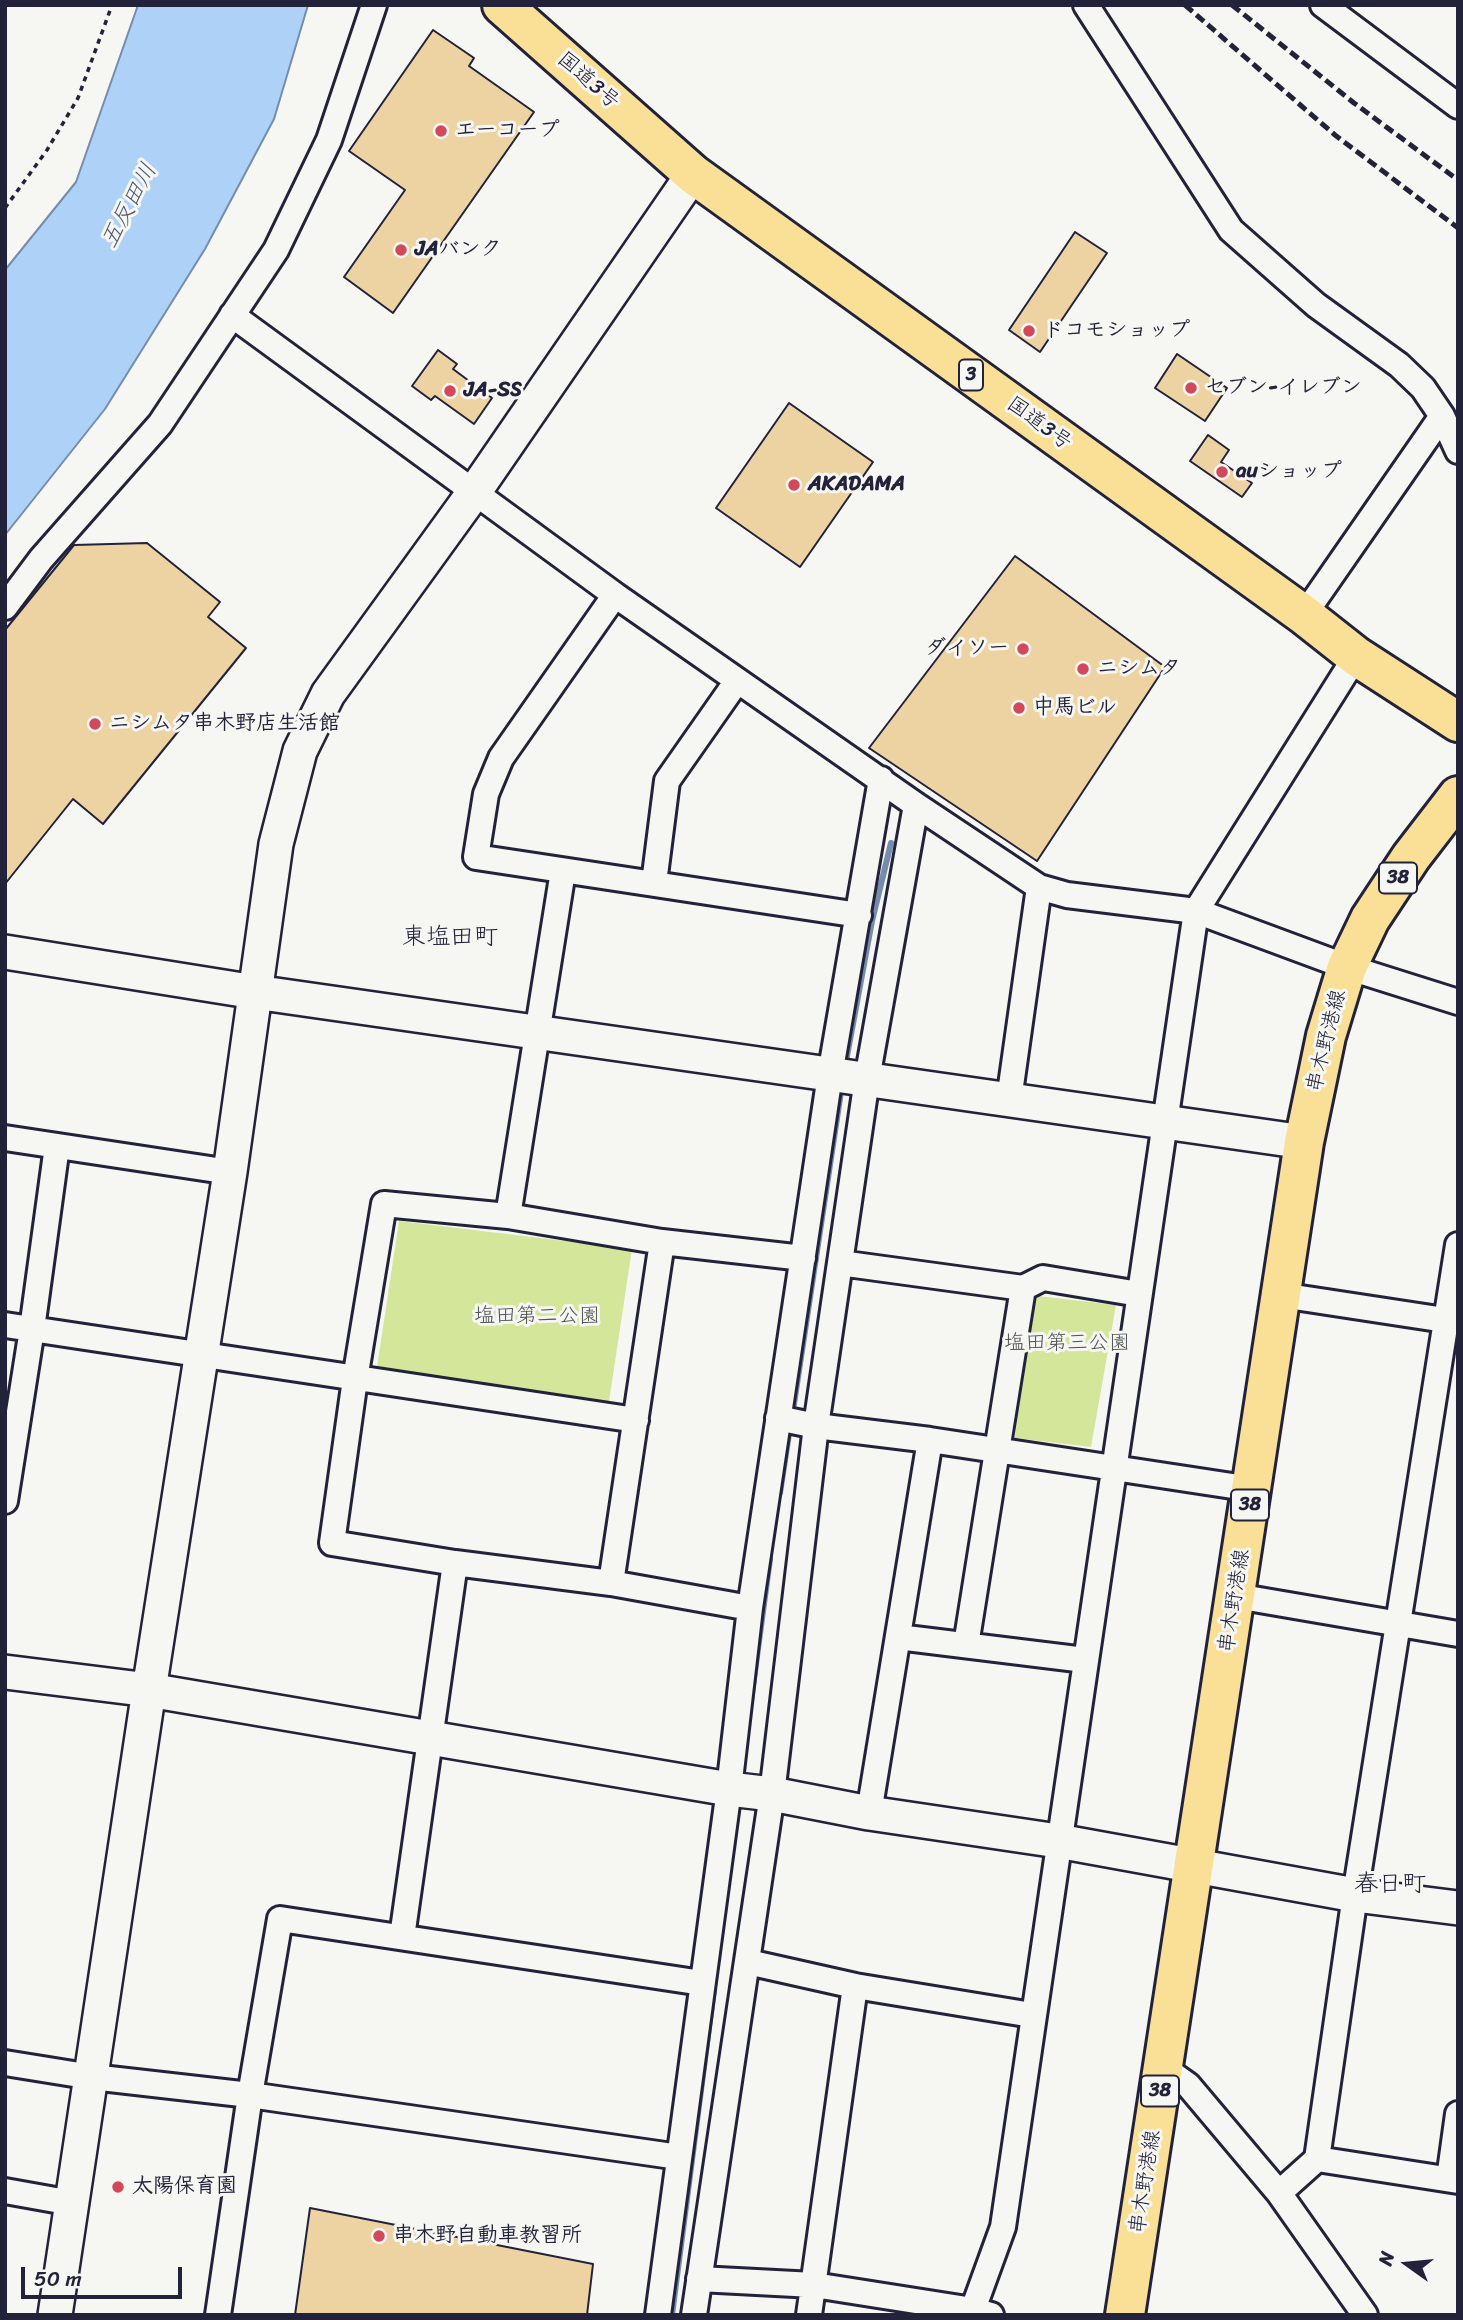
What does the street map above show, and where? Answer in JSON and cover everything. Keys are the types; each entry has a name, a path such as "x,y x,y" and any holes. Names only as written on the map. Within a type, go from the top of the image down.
{"main road":[{"name":"国道3号","path":"502,5 693,174 1304,615 1356,656 1458,722"},
{"name":"串木野港線","path":"1125,2315 1304,1142 1326,1037 1347,967 1370,919 1411,858 1458,796"}],"street":[{"path":"5,607 41,559 160,424 276,250 329,140 374,5"},
{"path":"1086,5 1231,230 1315,305 1399,365 1423,388 1442,416 1458,451"},
{"path":"1323,5 1458,106"},
{"path":"55,2315 230,1172 276,844 300,751 328,694 475,491 693,174"},
{"path":"232,315 615,596 1039,887 1067,895 1196,911 1347,967 1458,1002"},
{"path":"1304,615 1442,416"},
{"path":"615,596 501,758 486,794 476,858 859,915"},
{"path":"699,2279 814,2285 978,2313 1003,2227 1196,911 1356,656"},
{"path":"654,883 667,781 737,681"},
{"path":"659,2315 729,1789 750,1608 830,1074 881,779"},
{"path":"694,2315 772,1794 816,1426 867,1079 916,805"},
{"path":"508,1216 563,871"},
{"path":"1009,1100 1039,887"},
{"path":"5,952 255,992 1304,1142"},
{"path":"5,1138 230,1172"},
{"path":"5,1501 57,1146"},
{"path":"750,1608 611,1583 456,1563 332,1543 355,1379 384,1204 508,1216 662,1242 803,1258"},
{"path":"611,1583 662,1242"},
{"path":"1279,2193 1317,2159 1398,1624 1452,1321 1458,1245"},
{"path":"840,1263 1023,1289 1043,1278 1139,1294"},
{"path":"966,1645 1023,1289"},
{"path":"1281,1295 1452,1321"},
{"path":"5,1325 202,1357 636,1420"},
{"path":"778,1418 816,1426 930,1440 1252,1489"},
{"path":"869,1813 930,1440"},
{"path":"402,1937 456,1563"},
{"path":"1236,1596 1458,1634"},
{"path":"898,1637 1085,1660"},
{"path":"5,1672 149,1690 729,1789 772,1794 869,1813 1058,1841 1355,1895 1458,1908"},
{"path":"218,2315 250,2095 280,1919 702,1983"},
{"path":"748,1962 855,1986 1032,2015"},
{"path":"809,2315 855,1986"},
{"path":"5,2063 92,2077 250,2095 679,2157"},
{"path":"1164,2068 1188,2085 1279,2193 1365,2315"},
{"path":"1317,2159 1453,2180 1458,2113"},
{"path":"5,2191 72,2203"}],"path":[{"path":"5,208 47,150 78,98 112,5"}],"green space":[{"name":"塩田第二公園","path":"399,1221 632,1249 608,1408 376,1374"},
{"name":"塩田第三公園","path":"1029,1295 1116,1305 1091,1447 1015,1438"}],"water":[{"name":"五反田川","path":"138,5 308,5 274,119 205,249 105,409 5,535 5,270 76,182"}],"building":[{"name":"エーコープ","path":"433,30 474,58 469,66 534,112 393,313 344,277 405,190 349,151"},
{"path":"1075,232 1107,253 1040,352 1009,330"},
{"name":"JA-SS","path":"438,350 457,364 453,369 492,398 474,424 435,396 431,400 412,386"},
{"name":"セブン-イレブン","path":"1177,354 1227,388 1205,421 1155,388"},
{"name":"AKADAMA","path":"789,403 873,462 800,567 716,508"},
{"name":"auショップ","path":"1208,435 1229,450 1221,462 1252,483 1242,497 1190,461"},
{"name":"ニシムタ串木野店生活館","path":"147,543 220,602 208,617 246,648 103,824 73,799 5,884 5,630 74,545"},
{"name":"中馬ビル","path":"1015,556 1165,667 1037,861 869,748"},
{"name":"串木野自動車教習所","path":"310,2208 593,2264 587,2315 295,2315"}],"waterway":[{"path":"845,1067 872,921 891,843"},
{"path":"792,1417 842,1085"},
{"path":"780,1493 790,1427"},
{"path":"751,1701 770,1559"},
{"path":"672,2315 714,1989"}],"railway":[{"path":"1185,5 1335,135 1458,228"},
{"path":"1232,5 1354,103 1458,180"}],"place":[{"name":"エーコープ","path":"441,131"},
{"name":"JAバンク","path":"401,250"},
{"name":"ドコモショップ","path":"1029,331"},
{"name":"セブン-イレブン","path":"1191,388"},
{"name":"JA-SS","path":"450,391"},
{"name":"auショップ","path":"1222,472"},
{"name":"AKADAMA","path":"794,485"},
{"name":"ダイソー","path":"1023,649"},
{"name":"ニシムタ","path":"1083,669"},
{"name":"中馬ビル","path":"1019,708"},
{"name":"ニシムタ串木野店生活館","path":"95,724"},
{"name":"太陽保育園","path":"118,2187"},
{"name":"串木野自動車教習所","path":"379,2236"}],"district":[{"name":"東塩田町","path":"450,938"},
{"name":"春日町","path":"1390,1885"}]}
